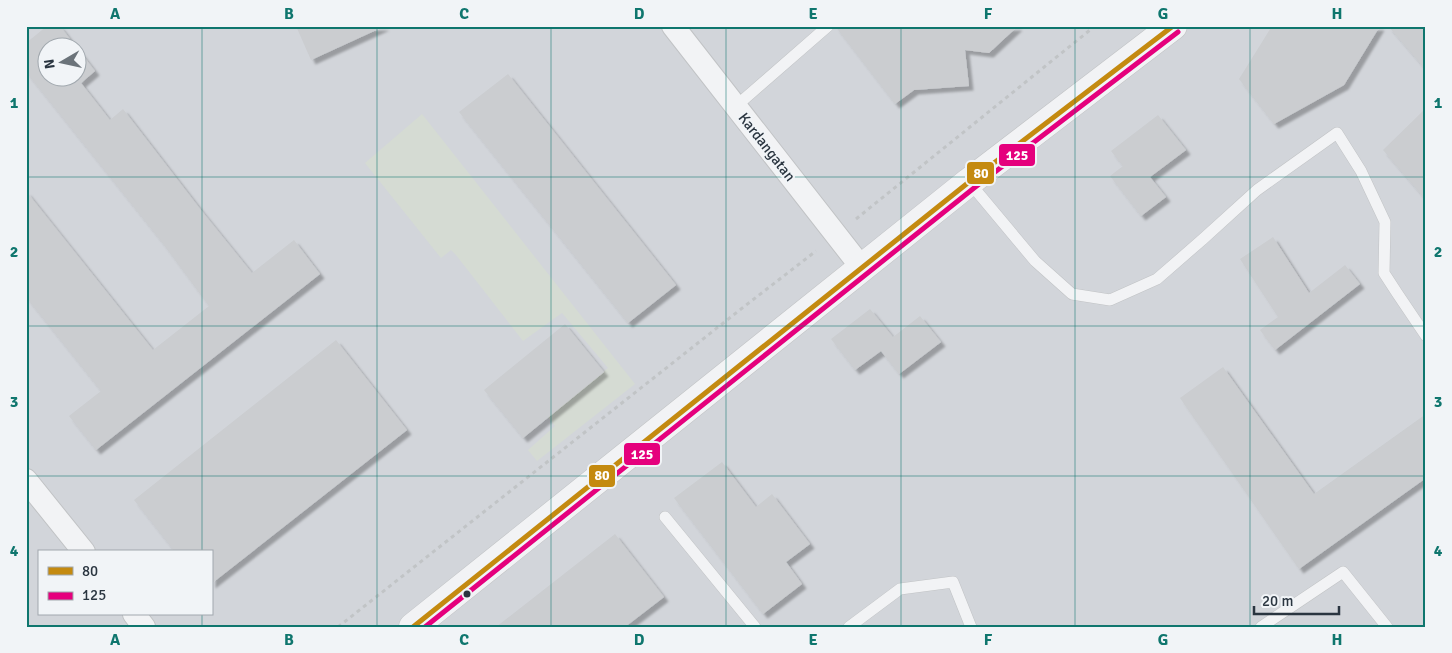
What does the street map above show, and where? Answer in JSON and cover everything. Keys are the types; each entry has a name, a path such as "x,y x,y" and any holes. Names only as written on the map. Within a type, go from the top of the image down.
{"street":[{"name":"Kardangatan","path":"673,26 862,268"},
{"path":"413,627 969,182 1173,26"},
{"path":"26,480 82,550"},
{"path":"136,616 144,627"}],"lane":[{"path":"735,107 828,26"},
{"path":"969,182 1035,261 1072,294 1110,300 1157,279 1257,190 1337,133 1361,171 1386,222 1384,272 1426,336"},
{"path":"665,516 755,627"},
{"path":"1261,627 1343,572 1387,627"},
{"path":"849,627 900,589 953,582 971,627"}],"path":[{"path":"338,627 836,236 1095,26"}],"shaded area":[{"path":"26,26 1426,26 1426,627 26,627"},
{"path":"422,114 635,384 537,461 528,450 555,426 548,417 608,368 562,313 523,341 456,255 451,250 441,258 365,163"}],"building":[{"path":"47,26 60,26 69,38 38,38 38,87 26,72 26,43"},
{"path":"296,26 385,26 311,60"},
{"path":"835,26 1018,26 989,53 965,50 969,86 914,90 895,104"},
{"path":"1272,26 1380,26 1344,85 1274,124 1239,79"},
{"path":"1388,26 1426,26 1426,70"},
{"path":"88,62 95,71 88,77"},
{"path":"508,74 676,285 628,323 459,112"},
{"path":"39,88 85,88 110,120 123,109 252,273 294,240 320,274 96,450 69,416 101,391 26,297 26,191 153,350 209,306 161,241"},
{"path":"1426,108 1426,200 1383,150"},
{"path":"1158,115 1186,150 1150,177 1166,197 1141,216 1110,176 1123,166 1111,151"},
{"path":"1273,237 1309,293 1345,265 1360,284 1275,350 1260,330 1278,317 1240,259"},
{"path":"870,309 893,337 920,316 941,342 899,374 881,351 855,370 831,339"},
{"path":"565,324 604,372 523,438 484,390"},
{"path":"336,340 407,430 212,583 212,550 173,550 134,500"},
{"path":"1223,367 1314,494 1426,414 1426,478 1299,569 1180,398"},
{"path":"722,462 756,507 772,494 810,544 786,562 802,584 763,614 674,498"},
{"path":"615,534 664,597 625,627 496,627"}],"transit line":[{"name":"80","path":"413,627 969,182 1173,26"},
{"name":"125","path":"425,627 974,188 1178,32"}]}
